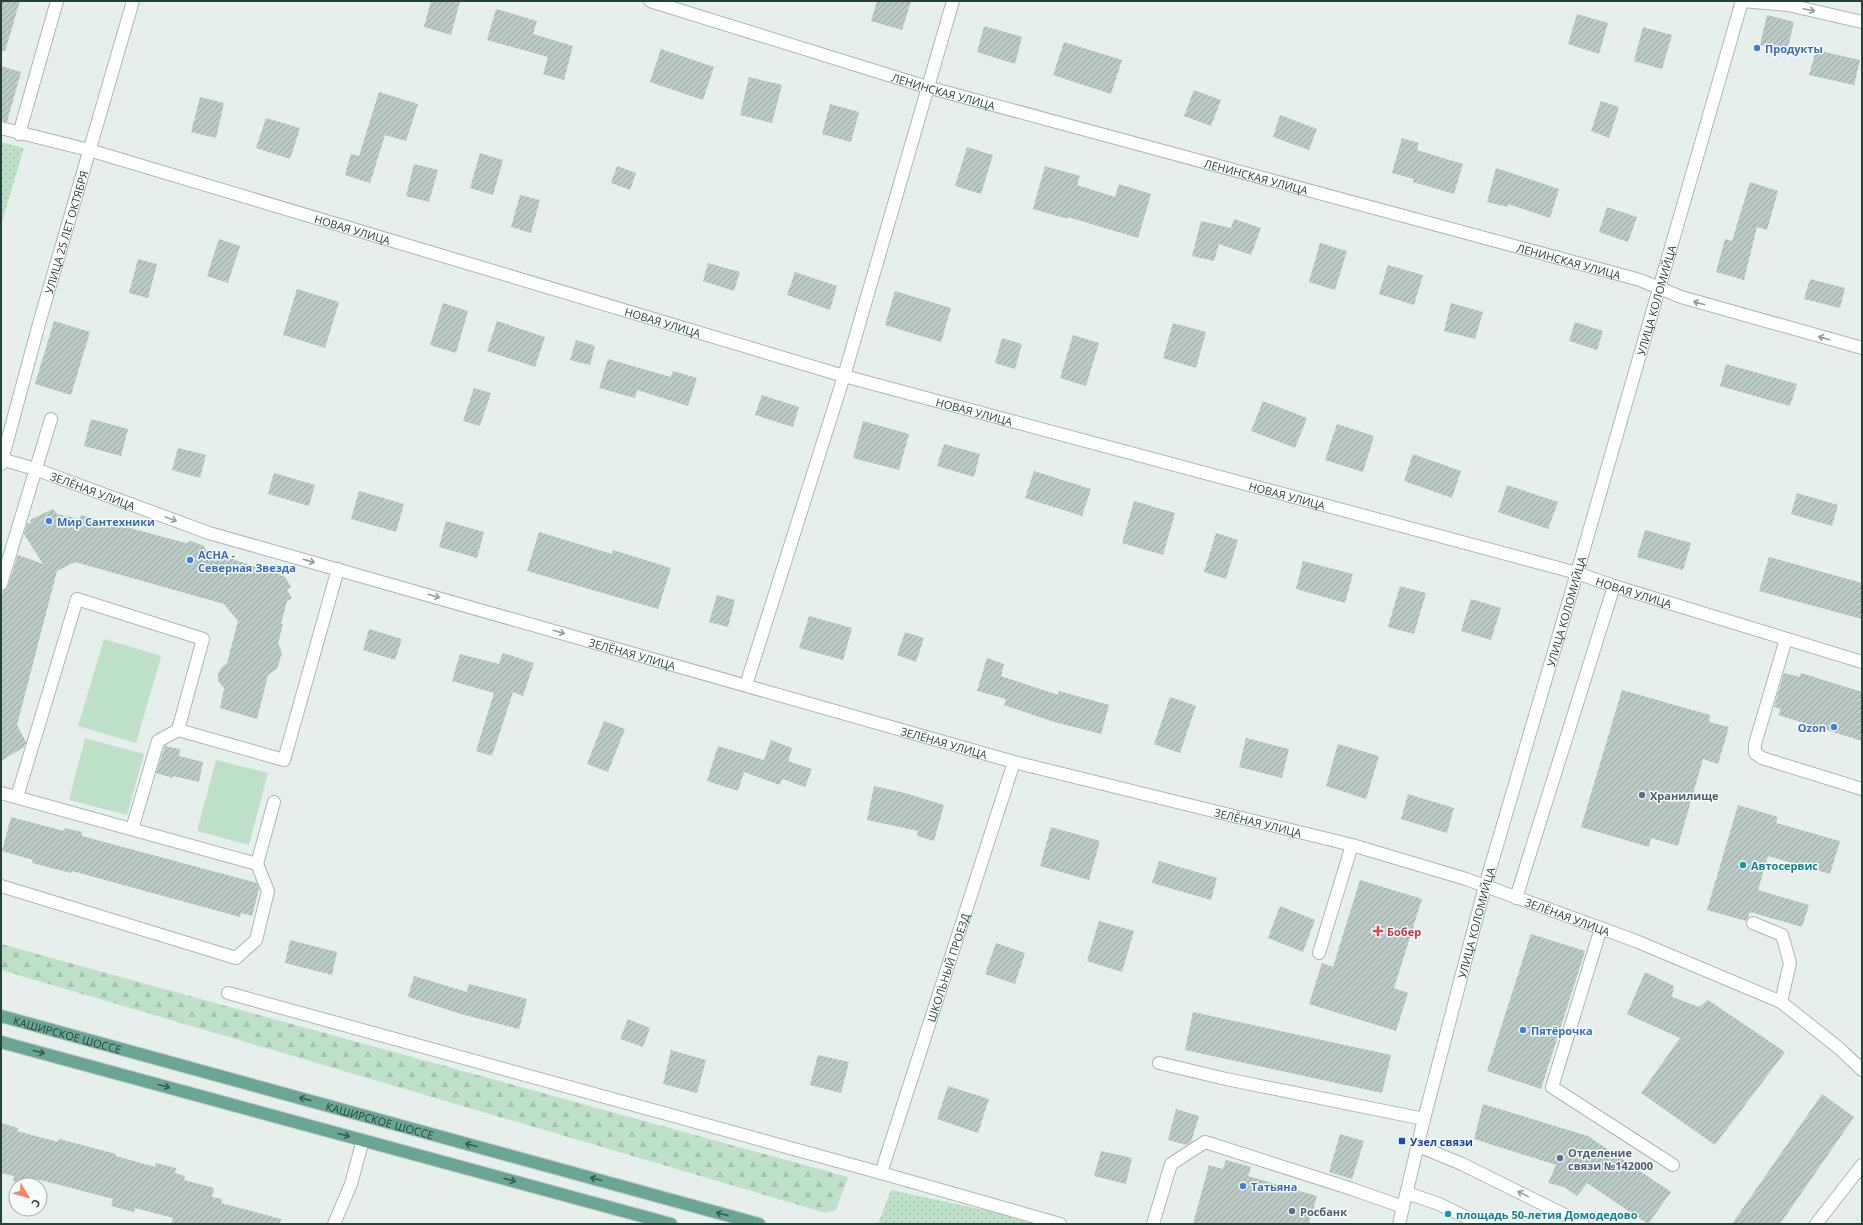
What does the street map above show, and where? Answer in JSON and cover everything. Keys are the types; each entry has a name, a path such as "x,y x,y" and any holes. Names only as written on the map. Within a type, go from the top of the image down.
{"main road":[{"name":"КАШИРСКОЕ ШОССЕ","path":"1,1016 759,1224"},
{"path":"1,1042 671,1224"}],"street":[{"path":"19,134 57,1"},
{"name":"УЛИЦА 25 ЛЕТ ОКТЯБРЯ","path":"1,461 133,1"},
{"name":"ЛЕНИНСКАЯ УЛИЦА","path":"650,1 927,87 1633,278 1681,298 1862,348"},
{"path":"746,685 844,376 953,1"},
{"path":"1743,1 1788,5 1862,22"},
{"name":"УЛИЦА КОЛОМИЙЦА","path":"1399,1224 1424,1119 1485,886 1577,573 1658,288 1743,1"},
{"name":"НОВАЯ УЛИЦА","path":"1,128 19,134 89,150 844,376 1577,573 1614,586 1862,662"},
{"path":"1,584 51,419"},
{"name":"ЗЕЛЁНАЯ УЛИЦА","path":"1,461 35,469 209,533 1014,762 1352,845 1485,886 1636,940 1781,1002 1840,1049 1862,1070"},
{"path":"132,829 158,741 178,730 284,760 338,569"},
{"path":"1516,898 1614,586"},
{"path":"17,797 76,599 203,639 178,730"},
{"path":"1786,639 1755,744 1755,753 1762,758 1862,789"},
{"name":"ШКОЛЬНЫЙ ПРОЕЗД","path":"881,1173 1014,762"},
{"path":"1,793 257,864"},
{"path":"1,886 236,958 256,940 268,891 257,864 274,802"},
{"path":"1319,953 1352,845"},
{"path":"1753,923 1782,935 1790,963 1781,1002"},
{"path":"1601,928 1552,1087 1673,1165"},
{"path":"228,993 881,1173 1060,1224"},
{"path":"1159,1063 1226,1079 1424,1119"},
{"path":"334,1224 351,1184 363,1140"},
{"path":"1153,1224 1171,1164 1205,1142 1403,1207"},
{"path":"1418,1146 1462,1164 1583,1224"},
{"path":"1816,1224 1862,1165"},
{"path":"1407,1193 1440,1204 1480,1224"}],"green space":[{"path":"1,142 24,148 1,225"},
{"path":"104,639 159,655 161,657 136,743 78,726"},
{"path":"85,738 144,754 127,815 69,800"},
{"path":"216,760 268,773 249,845 197,831"},
{"path":"1,944 848,1177 836,1210 826,1213 1,970"},
{"path":"891,1190 1049,1224 878,1224"}],"building":[{"path":"1,1 20,1 5,51 1,51"},
{"path":"431,1 460,1 451,35 424,27"},
{"path":"877,1 911,1 902,30 871,21"},
{"path":"496,9 537,21 533,34 573,46 564,80 543,74 548,57 487,40"},
{"path":"1577,14 1608,23 1599,54 1568,44"},
{"path":"1767,15 1794,22 1787,52 1760,45"},
{"path":"984,26 1022,37 1015,64 977,52"},
{"path":"1643,27 1672,35 1662,69 1634,61"},
{"path":"1064,42 1122,60 1111,94 1053,75"},
{"path":"661,49 714,67 703,100 650,82"},
{"path":"1816,50 1860,60 1854,85 1809,75"},
{"path":"1,66 21,72 7,122 1,121"},
{"path":"749,77 782,85 772,123 740,115"},
{"path":"1194,90 1221,100 1211,126 1184,116"},
{"path":"379,92 418,104 406,141 385,135 370,183 345,175 351,154 359,156"},
{"path":"200,97 224,103 216,138 191,132"},
{"path":"1601,101 1619,107 1609,138 1591,131"},
{"path":"830,104 859,112 851,142 822,134"},
{"path":"1280,115 1317,129 1309,150 1273,137"},
{"path":"266,118 300,128 290,159 256,148"},
{"path":"1402,138 1419,143 1417,150 1463,164 1454,194 1413,182 1414,179 1392,173"},
{"path":"967,147 993,155 981,194 955,186"},
{"path":"480,153 503,160 493,195 470,188"},
{"path":"414,164 438,170 429,202 406,196"},
{"path":"617,166 636,173 630,190 611,183"},
{"path":"1045,166 1080,176 1077,185 1115,197 1119,184 1151,194 1138,238 1068,217 1068,219 1033,209"},
{"path":"1496,168 1559,189 1550,218 1508,204 1508,207 1487,202"},
{"path":"1750,182 1778,191 1767,230 1757,227 1744,280 1716,272 1725,239 1732,241"},
{"path":"520,195 540,200 531,233 511,227"},
{"path":"1607,207 1637,217 1628,242 1599,232"},
{"path":"1234,219 1261,228 1251,255 1219,244 1214,261 1192,256 1201,221 1231,228"},
{"path":"219,239 240,246 228,283 207,276"},
{"path":"1320,243 1347,251 1335,290 1309,282"},
{"path":"138,259 157,264 148,298 129,293"},
{"path":"708,263 740,272 734,291 703,281"},
{"path":"1388,265 1423,275 1414,305 1379,294"},
{"path":"795,272 837,286 830,310 787,295"},
{"path":"1810,279 1845,288 1840,308 1804,299"},
{"path":"297,289 339,302 325,348 283,335"},
{"path":"895,291 951,308 941,342 885,325"},
{"path":"443,303 468,311 456,353 430,345"},
{"path":"1451,303 1483,312 1475,339 1444,331"},
{"path":"54,321 90,332 71,395 35,384"},
{"path":"497,321 545,337 535,367 487,351"},
{"path":"1575,322 1603,331 1597,350 1569,341"},
{"path":"1173,323 1206,332 1196,368 1163,358"},
{"path":"1073,335 1099,343 1086,386 1060,378"},
{"path":"1002,338 1022,344 1015,369 995,363"},
{"path":"576,340 595,346 590,365 570,360"},
{"path":"608,359 671,377 673,371 697,378 688,406 637,390 635,398 599,388"},
{"path":"1726,364 1797,384 1790,406 1720,386"},
{"path":"474,388 491,393 480,426 463,421"},
{"path":"762,395 799,407 793,427 755,415"},
{"path":"1263,401 1307,418 1295,448 1251,431"},
{"path":"91,419 128,429 121,456 84,446"},
{"path":"863,421 909,434 899,470 853,458"},
{"path":"1337,424 1374,436 1363,472 1325,460"},
{"path":"944,444 980,454 974,477 937,466"},
{"path":"178,448 206,455 200,478 172,470"},
{"path":"1413,454 1461,471 1452,498 1404,481"},
{"path":"1034,471 1091,489 1082,516 1025,498"},
{"path":"274,473 315,485 309,506 268,494"},
{"path":"1507,485 1558,502 1548,529 1498,512"},
{"path":"359,491 404,504 396,532 351,519"},
{"path":"1797,493 1838,505 1832,526 1791,514"},
{"path":"1134,501 1175,513 1163,555 1122,543"},
{"path":"53,509 57,514 79,519 81,515 186,543 191,541 204,546 206,551 264,569 273,565 278,574 282,572 291,587 287,590 292,598 287,601 281,624 283,624 278,643 282,653 277,669 268,675 257,719 220,708 224,688 218,681 218,674 222,667 227,663 238,621 224,604 75,562 57,571 17,725 26,742 24,747 1,761 1,599 3,591 8,586 18,555 43,564 24,534 27,524 31,522 30,520"},
{"path":"446,521 484,532 477,558 439,547"},
{"path":"1645,530 1691,543 1683,570 1637,557"},
{"path":"539,532 612,554 613,550 671,568 658,609 527,571"},
{"path":"1216,533 1238,540 1226,579 1204,572"},
{"path":"1769,557 1862,583 1862,619 1759,591"},
{"path":"1303,561 1353,574 1345,603 1296,589"},
{"path":"1400,586 1426,593 1414,634 1388,627"},
{"path":"717,595 735,600 728,627 709,622"},
{"path":"1471,599 1501,608 1491,640 1461,631"},
{"path":"809,616 852,628 843,660 799,648"},
{"path":"369,629 402,639 395,660 363,650"},
{"path":"905,632 924,638 916,662 897,655"},
{"path":"503,653 534,663 523,696 513,692 492,756 476,751 494,693 452,681 460,654 499,664"},
{"path":"987,658 1004,664 1001,676 1058,695 1059,691 1109,705 1101,734 1051,721 1004,705 1006,699 977,691"},
{"path":"1784,673 1800,677 1801,673 1862,692 1862,741 1778,715 1781,709 1774,707"},
{"name":"Хранилище","path":"1622,690 1710,715 1709,722 1729,727 1718,764 1703,759 1678,846 1651,838 1649,847 1581,827"},
{"path":"1170,697 1196,706 1180,753 1154,744"},
{"path":"604,721 625,729 608,772 587,764"},
{"path":"1246,738 1289,749 1282,778 1239,767"},
{"path":"771,740 792,748 788,761 812,769 805,787 782,779 780,785 744,772 738,791 707,781 718,746 764,760"},
{"path":"1338,744 1379,756 1366,799 1326,786"},
{"path":"165,746 180,749 179,756 203,762 199,782 173,776 173,778 156,773"},
{"path":"874,786 905,793 944,805 934,841 917,836 918,831 867,820"},
{"path":"1408,794 1454,808 1447,833 1401,819"},
{"name":"Автосервис","path":"1738,805 1778,817 1776,823 1840,841 1830,874 1768,856 1758,890 1809,905 1802,927 1750,912 1746,921 1707,910"},
{"path":"11,817 64,831 65,828 82,832 82,836 257,883 259,889 252,916 241,913 240,917 72,871 71,873 32,863 33,860 2,851"},
{"path":"1051,827 1100,841 1089,880 1040,866"},
{"path":"1159,861 1217,878 1211,900 1152,883"},
{"name":"Бобер","path":"1360,880 1422,899 1394,988 1408,993 1396,1031 1309,1004 1322,963 1333,967"},
{"path":"1280,906 1315,920 1303,952 1268,938"},
{"path":"1099,921 1134,931 1122,972 1087,961"},
{"path":"1531,934 1585,951 1541,1089 1487,1071"},
{"path":"290,940 337,952 332,975 285,963"},
{"path":"996,943 1025,953 1015,984 985,974"},
{"path":"1645,972 1674,986 1672,997 1699,1007 1708,1000 1785,1052 1715,1145 1641,1093 1680,1038 1627,1014"},
{"path":"414,976 467,992 469,984 527,999 519,1029 461,1014 408,997"},
{"path":"1193,1012 1391,1055 1382,1093 1185,1050"},
{"path":"628,1019 650,1028 643,1047 620,1039"},
{"path":"671,1050 706,1060 697,1093 663,1084"},
{"path":"818,1055 849,1062 841,1093 810,1085"},
{"path":"948,1086 989,1099 978,1133 937,1119"},
{"path":"1822,1094 1854,1117 1780,1224 1732,1224"},
{"path":"1483,1104 1588,1136 1671,1192 1648,1224 1587,1183 1577,1196 1564,1187 1548,1183 1556,1165 1474,1139"},
{"path":"1176,1109 1199,1116 1191,1142 1186,1145 1168,1140"},
{"path":"1,1123 18,1128 17,1131 58,1142 59,1139 116,1154 116,1156 155,1167 156,1163 176,1168 175,1173 185,1176 184,1180 214,1188 212,1197 222,1199 221,1203 281,1219 280,1224 171,1224 173,1218 135,1208 134,1212 111,1206 113,1199 48,1182 48,1177 14,1177 1,1173"},
{"path":"1340,1134 1364,1141 1352,1179 1329,1172"},
{"path":"1101,1151 1132,1158 1126,1184 1094,1176"},
{"name":"Татьяна","path":"1226,1160 1251,1167 1248,1176 1317,1196 1309,1224 1193,1224 1209,1165 1223,1169"}],"place":[{"name":"Продукты","path":"1757,48"},
{"name":"Мир Сантехники","path":"49,521"},
{"name":"АСНА - Северная Звезда","path":"190,560"},
{"name":"Ozon","path":"1834,727"},
{"name":"Хранилище","path":"1642,795"},
{"name":"Автосервис","path":"1743,865"},
{"name":"Бобер","path":"1378,931"},
{"name":"Пятёрочка","path":"1523,1030"},
{"name":"Узел связи","path":"1402,1141"},
{"name":"Отделение связи №142000","path":"1560,1158"},
{"name":"Татьяна","path":"1243,1186"},
{"name":"Росбанк","path":"1292,1211"},
{"name":"площадь 50-летия Домодедово","path":"1448,1214"}]}
